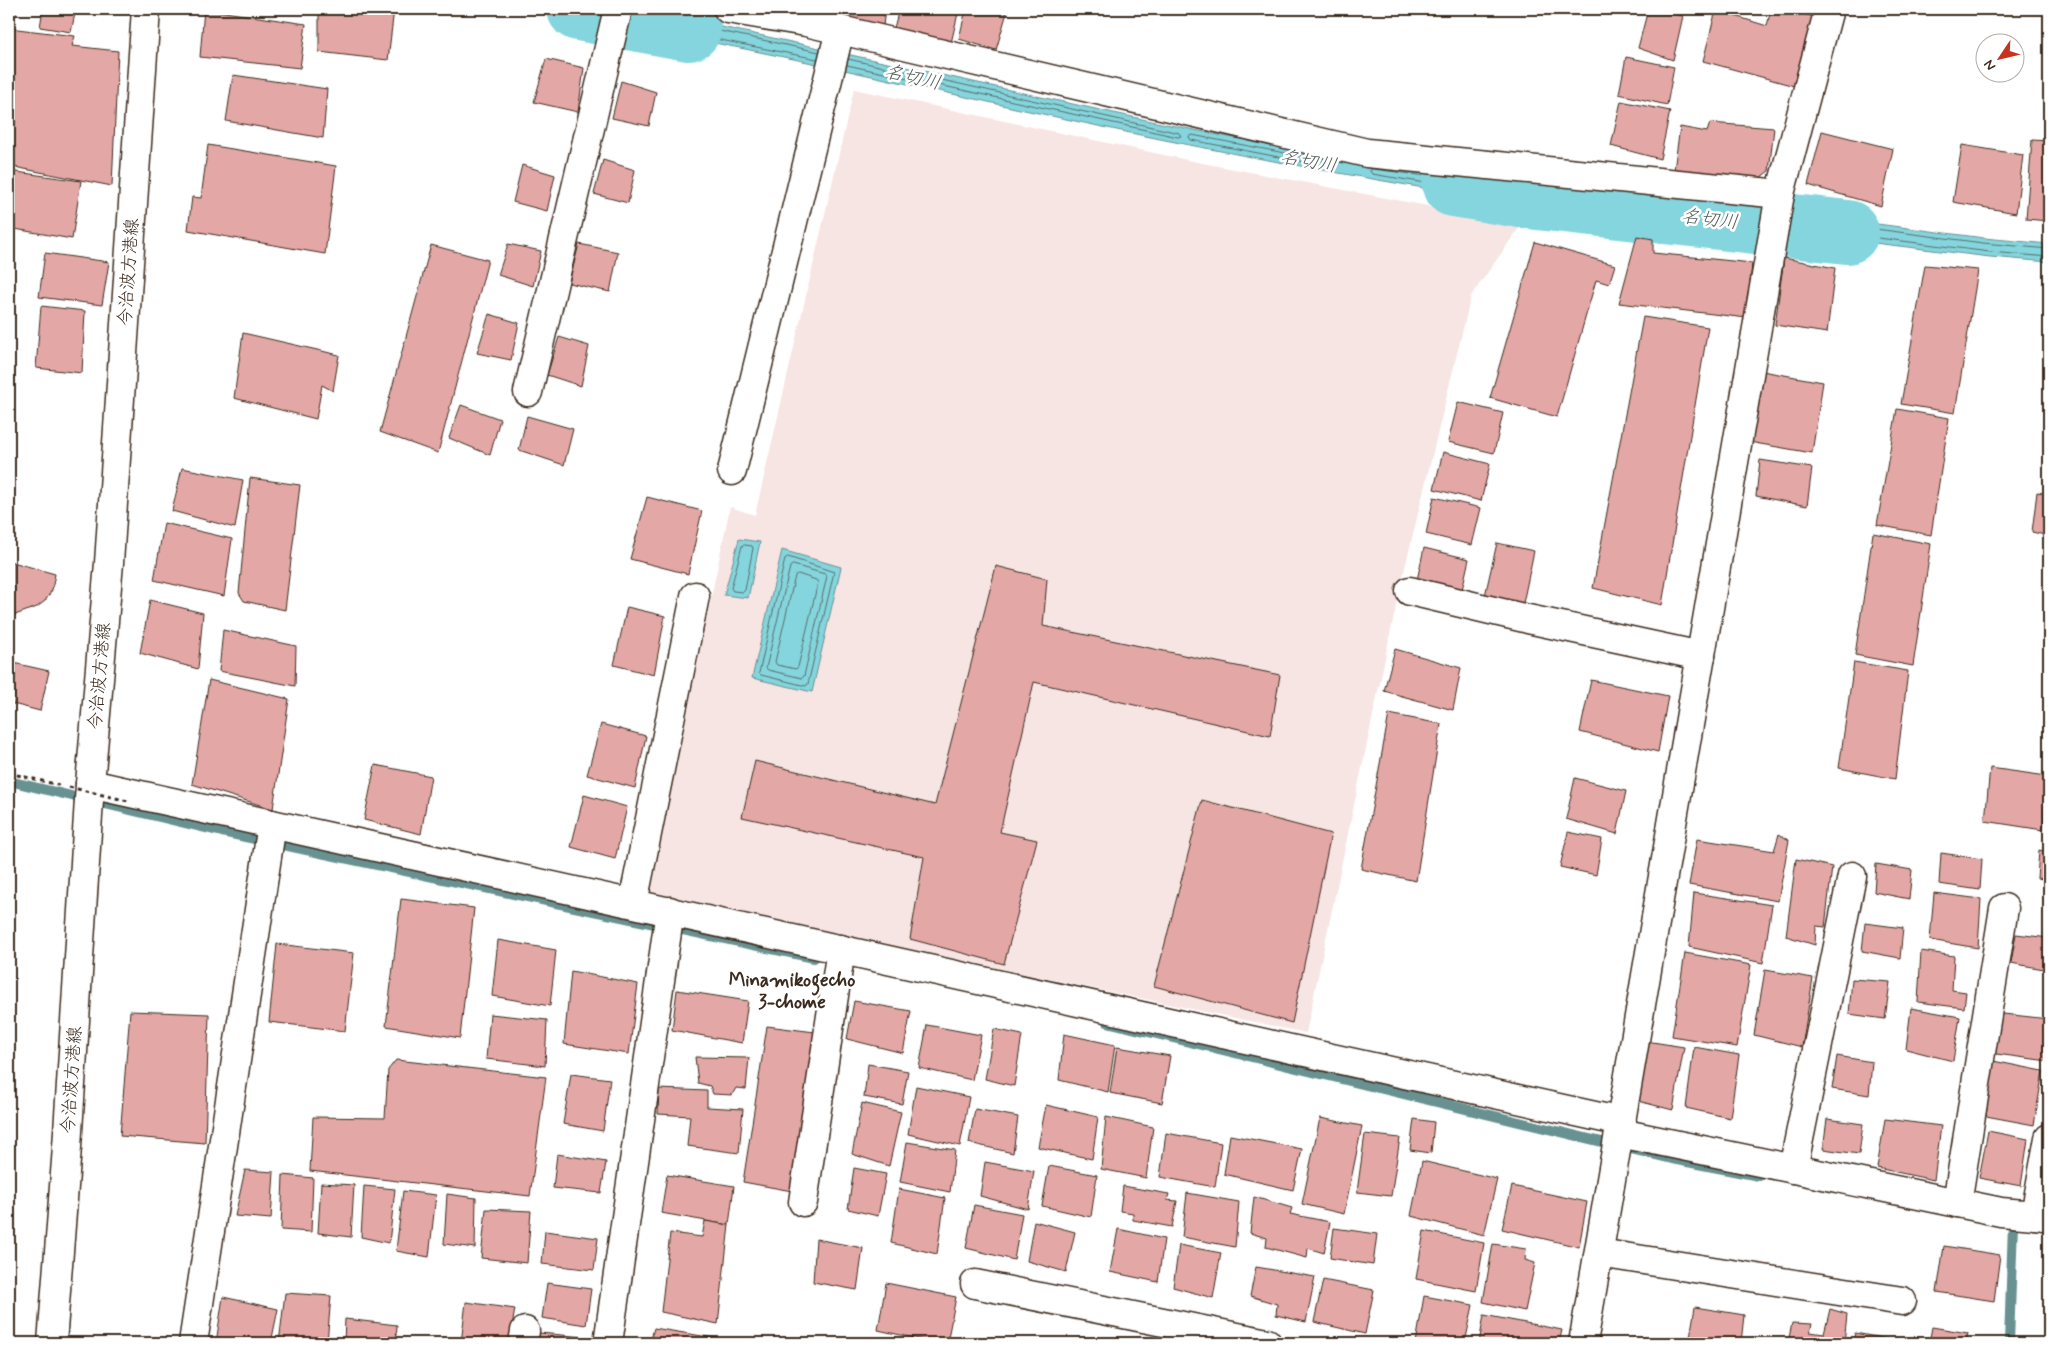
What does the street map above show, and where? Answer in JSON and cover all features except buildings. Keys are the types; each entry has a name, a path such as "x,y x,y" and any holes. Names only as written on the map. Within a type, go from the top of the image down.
{"street":[{"name":"今治波方港線","path":"52,1343 67,1147 90,784 109,563 146,9"},
{"path":"528,392 618,9"},
{"path":"728,9 807,15 840,30 1366,153 1780,194"},
{"path":"1583,1343 1780,194 1829,9"},
{"path":"732,471 840,30"},
{"path":"1410,591 1528,619 1701,656"},
{"path":"633,903 695,596"},
{"path":"90,784 841,949 1793,1169 2001,1212 2042,1216 2049,1138"},
{"path":"193,1343 272,824"},
{"path":"1793,1169 1852,876"},
{"path":"1957,1203 2004,908"},
{"path":"608,1343 670,911"},
{"path":"804,1202 841,949"},
{"path":"1599,1253 1902,1301"},
{"path":"975,1284 1266,1343"}],"path":[{"path":"9,773 128,801"}],"shaded area":[{"path":"854,89 1192,161 1522,224 1471,296 1399,592 1306,1033 649,895 730,507 755,515"}],"water":[{"path":"628,9 638,9 1145,120 1277,146 1410,169 1543,186 1539,208 1190,145 795,59 626,27"},
{"path":"1585,192 1749,208 1747,229 1583,212"},
{"path":"1786,212 1984,238 2049,244 2049,262 1990,257 1783,232"},
{"path":"739,539 760,542 748,598 724,595"},
{"path":"782,550 841,567 812,692 752,678"}],"waterway":[{"name":"名切川","path":"579,9 689,29"},
{"name":"名切川","path":"1454,185 1520,196 1847,232"},
{"path":"9,781 222,832 814,958"},
{"path":"1107,1022 1672,1159 1759,1176"},
{"path":"2004,1221 2013,1223 2009,1343"}],"district":[{"name":"Minamikogecho 3-chome","path":"792,990"}]}
